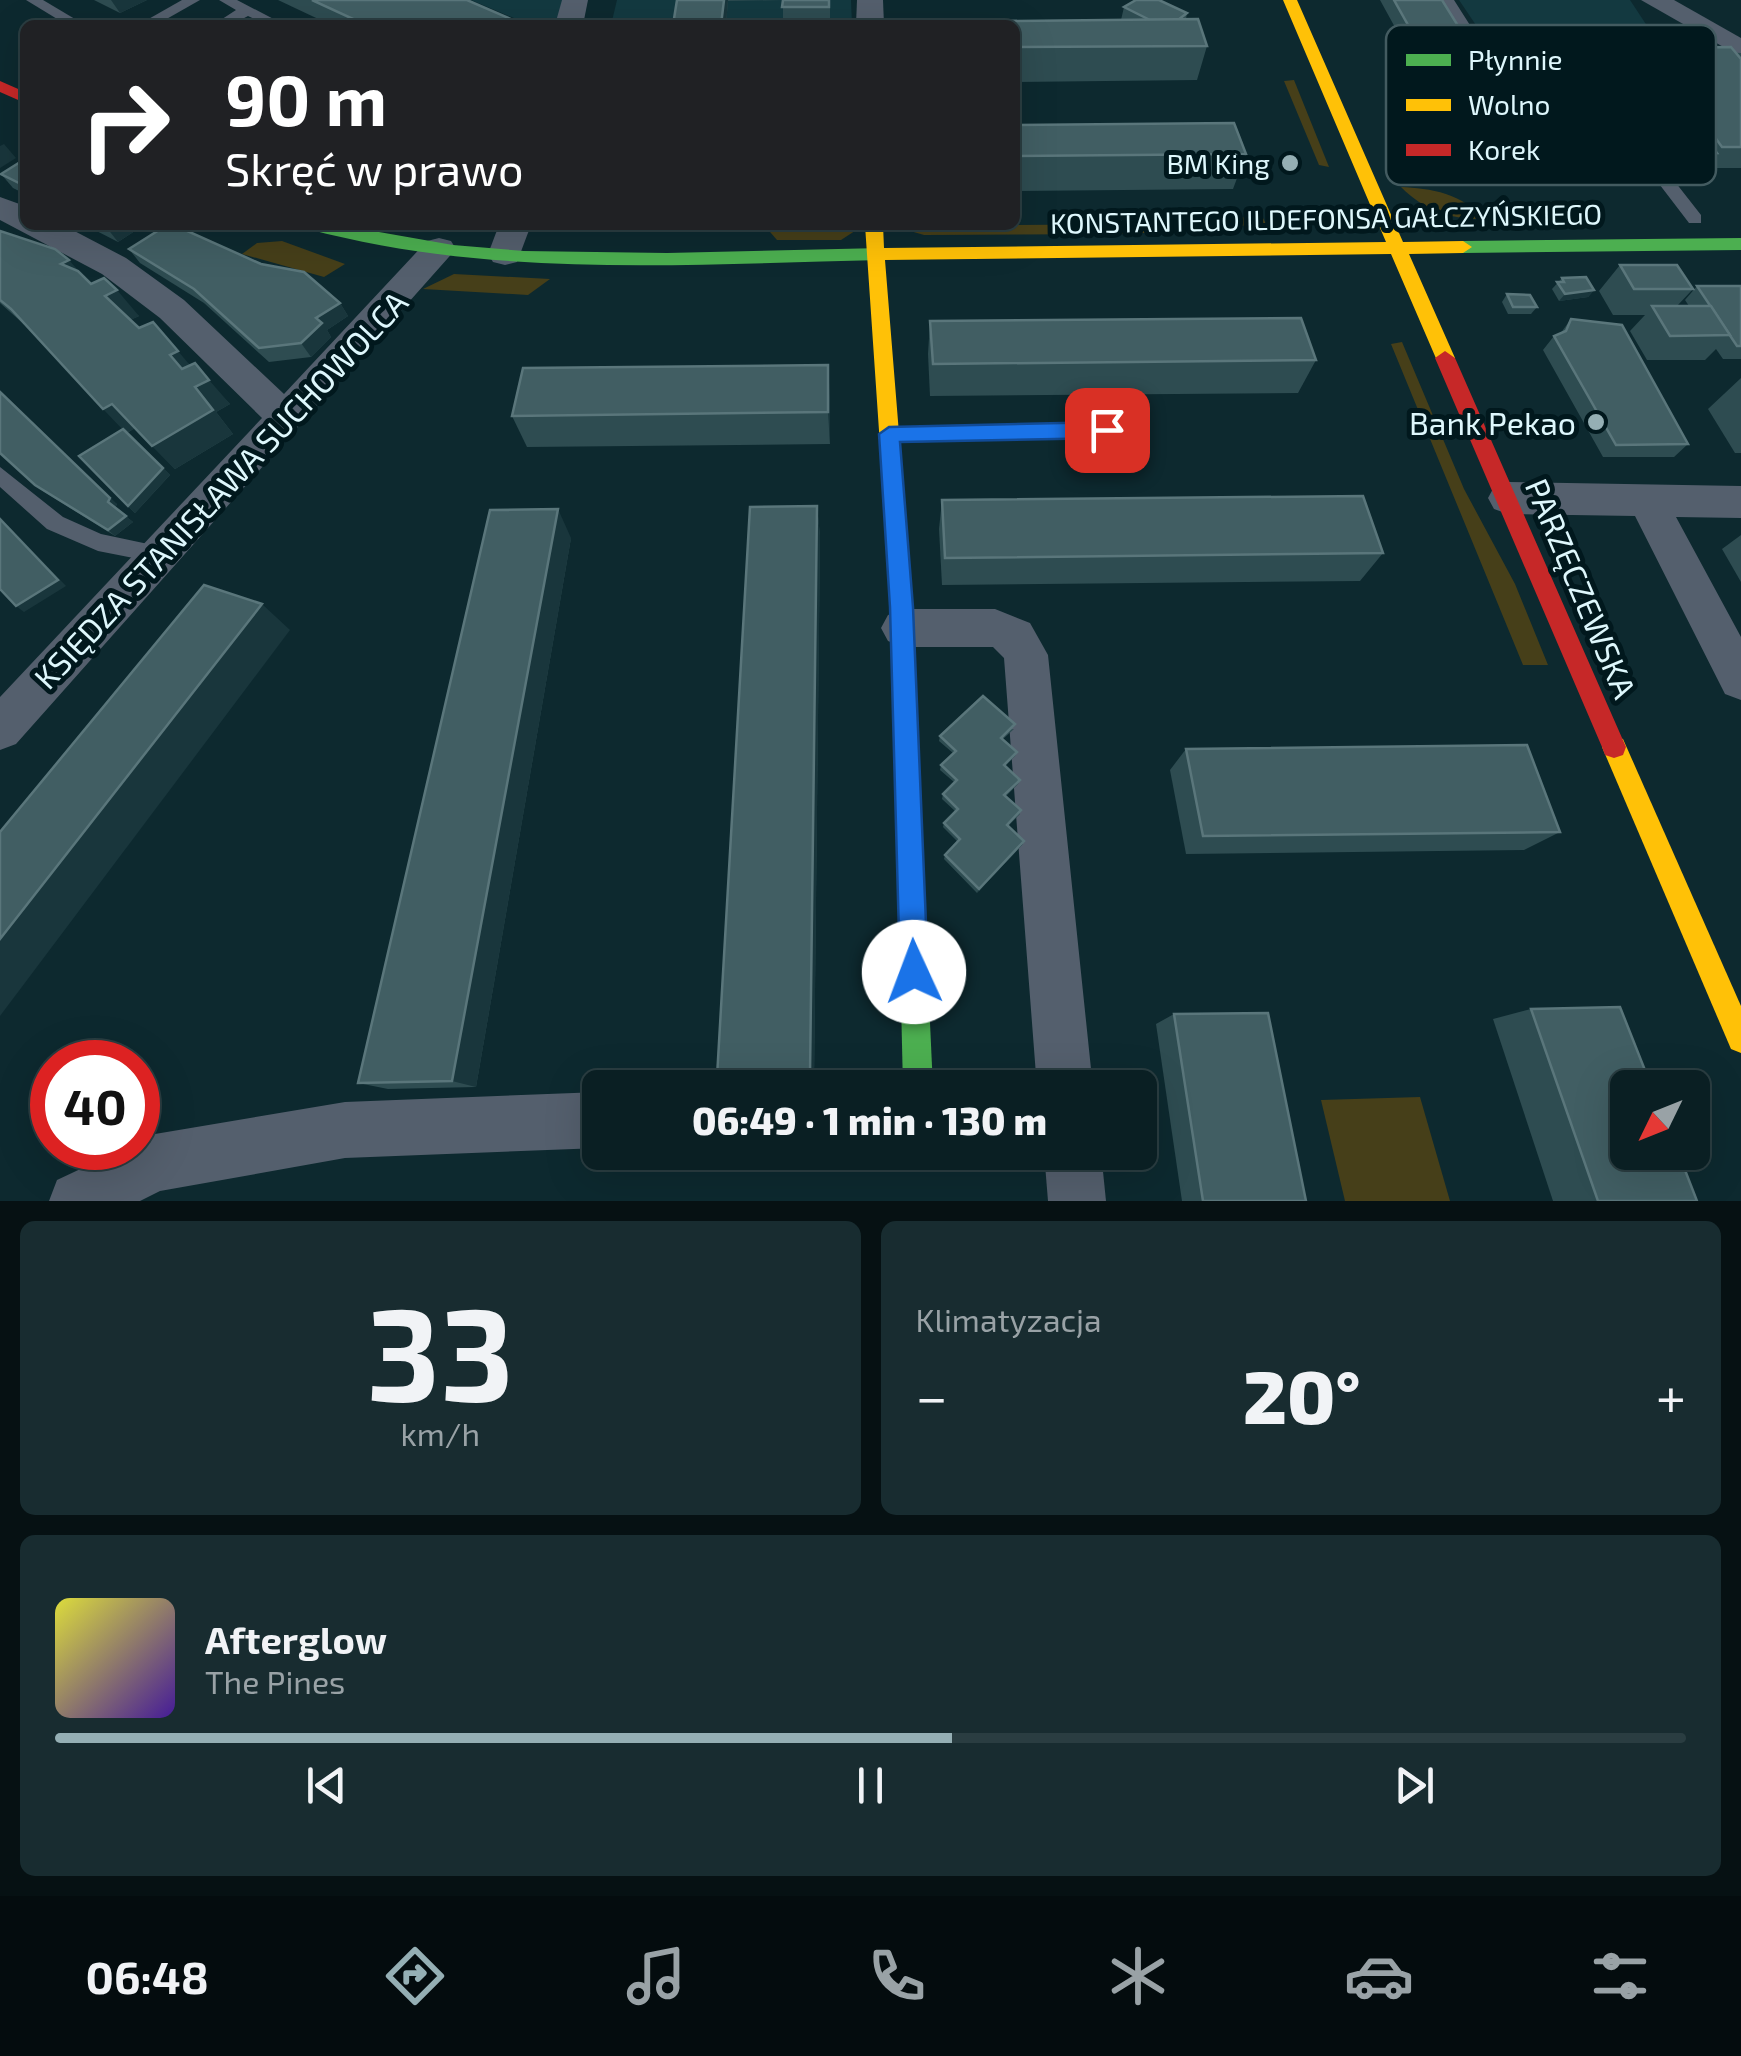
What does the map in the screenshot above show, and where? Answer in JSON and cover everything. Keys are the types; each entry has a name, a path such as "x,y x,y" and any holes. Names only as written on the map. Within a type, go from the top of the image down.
{"street":[{"name":"PARZĘCZEWSKA","path":"1290,0 1741,1039"},
{"path":"1654,0 1699,25"},
{"path":"1716,34 1741,48"},
{"path":"47,230 114,266 172,308 286,418"},
{"name":"KONSTANTEGO ILDEFONSA GAŁCZYŃSKIEGO","path":"335,230 440,249 510,240 635,258 1741,244"},
{"path":"874,230 902,628 917,1070"},
{"name":"KSIĘDZA STANISŁAWA SUCHOWOLCA","path":"0,729 440,249"},
{"path":"1508,498 1741,502"},
{"path":"1647,501 1741,680"},
{"path":"902,628 995,628 1015,636 1026,655 1063,1070"},
{"path":"78,1201 155,1163 346,1130 582,1121"},
{"path":"1074,1170 1077,1201"}],"lane":[{"path":"34,0 69,20"},
{"path":"154,20 194,0"},
{"path":"226,0 268,20"},
{"path":"560,0 574,0"},
{"path":"1447,0 1463,25"},
{"path":"229,20 248,10"},
{"path":"1669,185 1695,219"},
{"path":"889,434 1107,430"},
{"path":"0,474 55,523 98,542 159,554"}],"shaded area":[{"path":"471,0 565,0 559,20 519,20"},
{"path":"617,0 851,0 852,20 612,20"},
{"path":"1459,0 1630,0 1646,25 1476,25"},
{"path":"1294,80 1329,167 1319,165 1284,81"},
{"path":"1401,187 1456,198 1481,219 1438,212"},
{"path":"1262,216 1266,224 1130,234 924,235 907,230 1020,230 1020,225 1149,224"},
{"path":"768,230 856,230 841,240 777,240"},
{"path":"282,241 345,264 324,277 242,254 257,243"},
{"path":"454,274 550,279 528,295 423,289"},
{"path":"1402,342 1464,489 1515,584 1548,665 1523,665 1391,344"},
{"path":"1420,1097 1450,1201 1345,1201 1321,1100"}],"building":[{"path":"312,0 467,0 513,20 355,20"},
{"path":"677,0 724,0 722,20 674,20"},
{"path":"783,0 829,0 829,7 782,7"},
{"path":"1136,0 1159,0 1187,13 1178,20 1150,20 1124,7"},
{"path":"1394,0 1442,0 1458,25 1408,25"},
{"path":"1198,19 1207,46 1020,47 1020,21"},
{"path":"1716,47 1731,47 1741,59 1741,147 1722,147 1716,139"},
{"path":"1234,123 1246,154 1020,156 1020,125"},
{"path":"20,162 20,184 1,174"},
{"path":"159,230 185,230 261,264 304,272 340,303 316,318 322,323 301,343 259,348 194,289 129,249"},
{"path":"0,231 55,249 69,260 61,264 78,271 91,284 104,278 117,290 105,296 139,328 153,322 178,351 170,355 182,369 195,363 209,380 195,387 213,410 152,446 112,404 103,409 0,300"},
{"path":"1620,265 1677,265 1693,289 1634,289"},
{"path":"1586,277 1594,290 1565,294 1557,282 1564,282 1562,278"},
{"path":"1697,286 1741,286 1741,346 1737,346"},
{"path":"1507,294 1530,295 1537,307 1513,307"},
{"path":"1652,306 1711,306 1730,335 1670,336"},
{"path":"1301,318 1316,360 933,364 930,321"},
{"path":"1571,319 1622,325 1688,444 1616,445 1554,336 1566,331"},
{"path":"828,365 828,412 512,416 523,368"},
{"path":"0,392 126,516 108,530 35,485 0,453"},
{"path":"123,429 163,468 128,506 79,456"},
{"path":"1363,496 1383,553 945,558 942,500"},
{"path":"817,506 810,1070 717,1070 750,507"},
{"path":"558,509 452,1081 358,1083 490,510"},
{"path":"0,519 58,580 16,606 0,589"},
{"path":"204,585 262,604 0,939 0,832"},
{"path":"983,696 1015,724 1001,738 1017,752 1004,765 1020,780 1004,795 1021,810 1007,825 1024,841 979,889 945,855 960,839 944,823 958,809 943,794 957,780 941,765 956,751 940,736"},
{"path":"1527,745 1560,832 1203,836 1186,749"},
{"path":"1620,1007 1645,1070 1610,1070 1610,1170 1685,1170 1697,1201 1598,1201 1531,1009"},
{"path":"1268,1013 1306,1201 1203,1201 1174,1014"}],"traffic: fast":[{"path":"336,230 383,241 524,257 667,259 881,254"},
{"path":"1463,247 1741,244"},
{"path":"912,914 917,1070"}],"traffic: slow":[{"path":"1290,0 1445,358"},
{"path":"874,230 902,607 912,914"},
{"path":"881,254 1463,247"},
{"path":"1614,747 1741,1039"}],"traffic: jam":[{"path":"0,86 20,96"},
{"path":"1445,358 1614,747"}],"place":[{"name":"BM King","path":"1290,163"},
{"name":"Bank Pekao","path":"1596,422"}],"route":[{"path":"914,972 902,607 889,434 1107,430"}]}
